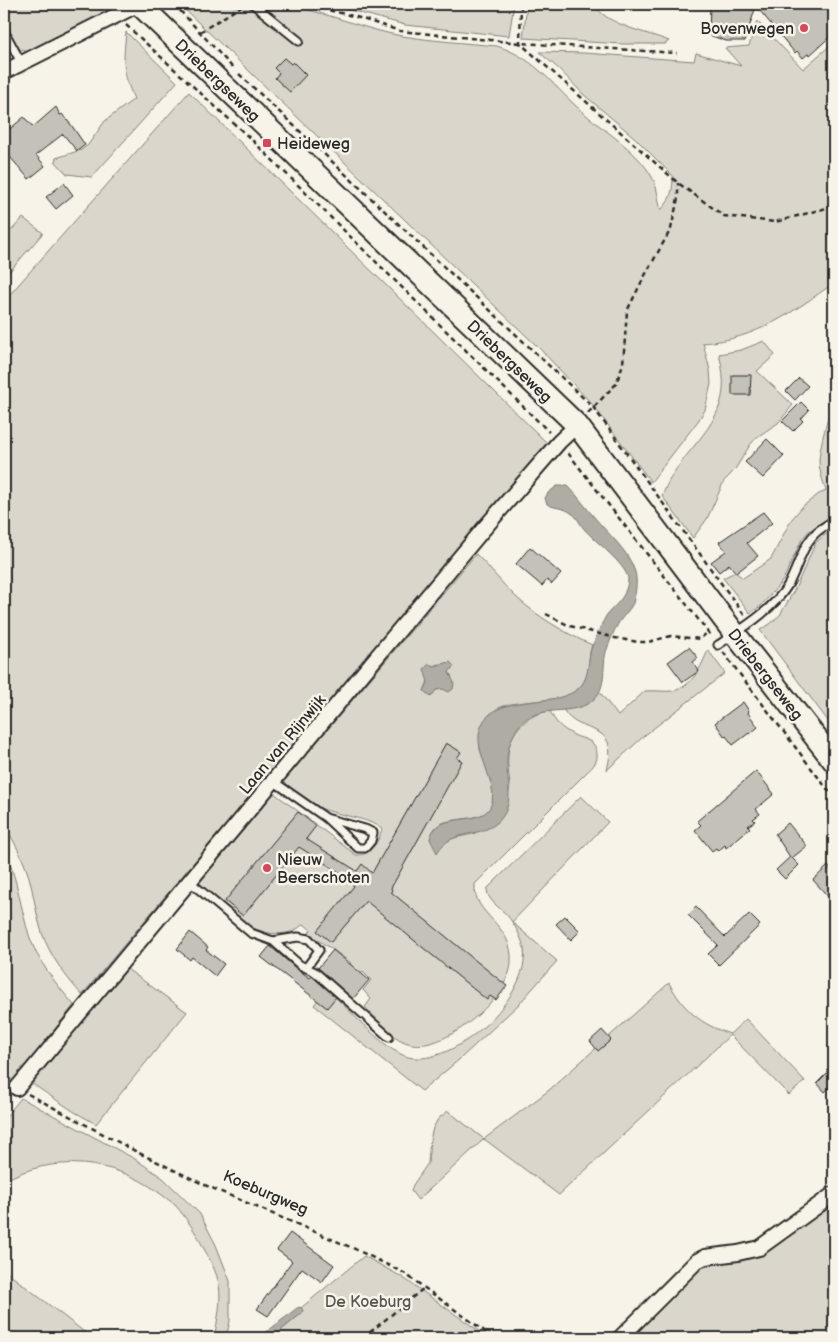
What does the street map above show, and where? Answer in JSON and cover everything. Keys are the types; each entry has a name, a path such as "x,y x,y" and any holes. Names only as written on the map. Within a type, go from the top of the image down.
{"main road":[{"name":"Driebergseweg","path":"139,4 577,425 726,639 834,761"}],"street":[{"path":"4,72 139,4"},
{"name":"Laan van Rijnwijk","path":"17,1088 481,532 559,442 577,425"},
{"path":"620,1338 697,1261 705,1257 759,1248 834,1194"}],"lane":[{"path":"254,4 299,41"},
{"path":"4,31 22,64"},
{"path":"726,639 774,602 788,585 808,543 817,532 834,520"},
{"path":"273,781 326,818 358,848 365,848 371,841 373,833 366,829 326,818"},
{"path":"189,881 251,933 273,941 306,968 315,972 389,1037"},
{"path":"273,941 298,937 309,939 319,950 306,968"}],"path":[{"path":"200,32 244,4"},
{"path":"303,4 353,16 400,31 520,43 677,53"},
{"path":"521,4 520,43 678,183 724,216 775,222 834,206"},
{"name":"Driebergseweg","path":"138,35 260,147 559,442 708,632 726,639 834,798"},
{"path":"593,407 616,384 623,364 627,312 671,229 678,198 678,183"},
{"path":"546,614 570,626 638,642 648,642 671,636 700,639 708,632"},
{"name":"Koeburgweg","path":"17,1088 137,1152 205,1185 355,1249 404,1273 494,1338"},
{"path":"363,1338 424,1288"}],"green space":[{"path":"4,4 95,4 105,13 26,53 23,49 8,56 9,61 4,64"},
{"path":"179,4 227,4 243,8 291,7 402,36 497,46 524,58 535,66 585,114 641,161 654,181 661,210 671,194 673,176 634,137 583,94 559,69 539,52 584,53 694,61 696,53 741,66 725,48 749,46 757,21 803,69 834,42 834,283 773,323 740,336 722,341 703,343 710,370 711,384 705,410 651,482 592,404 540,349"},
{"path":"327,4 514,4 509,36 405,25"},
{"path":"527,4 595,4 599,11 616,22 669,41 665,44 622,44 523,38"},
{"path":"126,32 177,82 92,177 67,174 55,161 56,158 81,150 88,145 105,121 134,99 124,67"},
{"path":"189,92 547,443 82,995 59,966 45,942 27,870 4,824 4,301"},
{"path":"23,218 43,233 4,278 4,238"},
{"path":"764,341 775,355 757,371 793,405 778,423 757,437 750,445 734,471 724,481 707,519 693,538 662,496 672,475 715,417 723,390 723,373 719,354 741,350"},
{"path":"834,402 834,514 808,532 802,539 783,580 761,606 750,613 723,578 735,572 743,578 771,559 791,520 803,506 826,491 820,472 819,460 829,414"},
{"path":"834,528 834,729 760,630 780,615 795,589 816,542"},
{"path":"476,554 524,604 552,624 592,645 586,678 576,691 552,699 510,704 498,708 489,715 480,741 480,747 492,786 492,804 482,815 441,824 435,828 431,836 430,839 442,844 449,839 473,834 498,822 510,789 509,745 516,731 534,716 550,711 565,730 589,741 595,746 597,758 592,767 475,884 476,895 480,904 506,938 510,949 511,963 508,977 488,1005 474,1019 442,1039 426,1044 412,1044 398,1039 365,1007 371,999 363,990 371,980 363,972 353,981 344,974 351,963 308,934 311,930 304,924 293,931 277,934 264,932 228,912 198,884 274,793 356,855 366,853 374,847 382,828 365,820 328,811 311,804 284,781","holes":["439,664 445,665 452,677 443,689 435,690 431,696 424,691 434,666"]},
{"path":"708,650 725,673 645,735 607,770 610,754 608,743 603,735 570,718 563,709 584,704 599,691 618,716 645,691 673,691 686,685 699,669"},
{"path":"581,796 608,822 512,922 491,900 487,889"},
{"path":"4,849 13,871 30,938 38,956 61,990 74,1005 4,1093"},
{"path":"512,922 557,961 519,1004 422,1091 314,1005 323,994 332,994 368,1030 389,1047 408,1057 426,1057 447,1051 467,1040 486,1025 503,1007 515,987 523,968 524,949 520,935"},
{"path":"127,969 187,1012 96,1124 31,1083"},
{"path":"669,983 687,1008 701,1021 710,1026 730,1034 746,1019 805,1081 789,1095 730,1035 559,1195 484,1139 548,1091"},
{"path":"21,1098 135,1159 163,1178 200,1214 216,1245 230,1281 230,1321 226,1338 214,1338 219,1312 220,1291 212,1265 191,1225 174,1204 158,1192 141,1181 122,1173 82,1164 42,1167 22,1172 4,1181 4,1119"},
{"path":"448,1111 484,1139 418,1200 411,1191 428,1163 430,1140 438,1119"},
{"path":"834,1201 834,1338 627,1338 702,1263 765,1250"},
{"name":"De Koeburg","path":"364,1256 402,1277 489,1338 272,1338 302,1313 301,1308"},
{"path":"4,1270 92,1338 4,1338"}],"shaded area":[{"path":"557,486 568,486 627,555 636,577 633,603 618,624 611,638 606,652 601,689 594,699 586,705 576,708 535,714 518,727 508,752 508,805 499,821 492,827 450,840 437,853 430,839 434,830 441,824 481,815 491,805 493,795 491,784 480,748 479,736 481,725 489,715 508,705 566,696 575,691 584,681 591,650 606,616 625,593 628,578 621,566 568,511 547,504 545,498"},
{"path":"450,662 454,666 449,672 454,683 453,689 449,692 443,689 436,690 431,697 424,691 428,682 424,669 429,664 434,666"},
{"path":"300,1307 303,1310 302,1313 272,1338 259,1338 297,1308"}],"building":[{"path":"710,4 823,4 834,17 834,33 810,55 809,53 803,58 797,51 795,53 756,6 745,41 726,41 709,35"},
{"path":"284,58 291,64 293,62 306,75 290,92 275,78 279,73 274,68"},
{"path":"56,107 60,115 62,114 72,126 85,145 77,151 63,134 36,155 45,166 29,179 4,150 4,134 24,117 33,127"},
{"path":"64,183 73,195 56,209 46,197"},
{"path":"732,375 751,375 750,395 732,395"},
{"path":"799,378 808,386 795,400 786,391"},
{"path":"801,402 809,410 801,419 803,421 793,431 782,421"},
{"path":"767,439 784,456 763,478 745,462"},
{"path":"763,512 772,523 747,543 758,556 736,573 729,564 719,572 711,562 726,551 719,542"},
{"path":"530,547 561,574 552,584 547,580 542,586 516,564"},
{"path":"689,647 698,658 693,662 699,671 683,682 668,662"},
{"path":"743,702 758,727 733,745 715,723"},
{"name":"Nieuw Beerschoten","path":"446,743 461,752 457,758 462,761 391,888 391,892 507,986 496,1000 490,996 487,1000 366,901 331,942 317,931 354,886 348,881 350,879 299,847 243,916 225,901 298,812 316,826 306,839 357,871 362,864 372,873"},
{"path":"756,771 774,794 756,809 760,814 748,826 750,828 726,848 725,845 718,851 716,848 712,851 695,830 701,825 697,821"},
{"path":"788,823 807,846 792,858 799,865 785,879 776,870 790,857 775,834"},
{"path":"828,866 834,873 834,903 813,880"},
{"path":"696,907 725,937 749,914 760,925 719,965 708,954 718,945 688,915"},
{"path":"565,916 580,931 571,940 556,924"},
{"path":"190,932 208,947 206,950 224,964 215,976 192,957 190,960 177,949"},
{"path":"270,946 297,969 310,978 312,976 336,997 327,1008 261,957"},
{"path":"333,950 369,980 353,999 318,968"},
{"path":"602,1030 611,1040 598,1051 590,1041"},
{"path":"828,1072 834,1078 834,1083 825,1092 817,1083"},
{"path":"290,1233 334,1265 322,1282 302,1268 268,1316 257,1309 292,1261 277,1250"}],"place":[{"name":"Bovenwegen","path":"804,28"},
{"name":"Heideweg","path":"267,143"},
{"name":"Nieuw Beerschoten","path":"267,868"}]}
